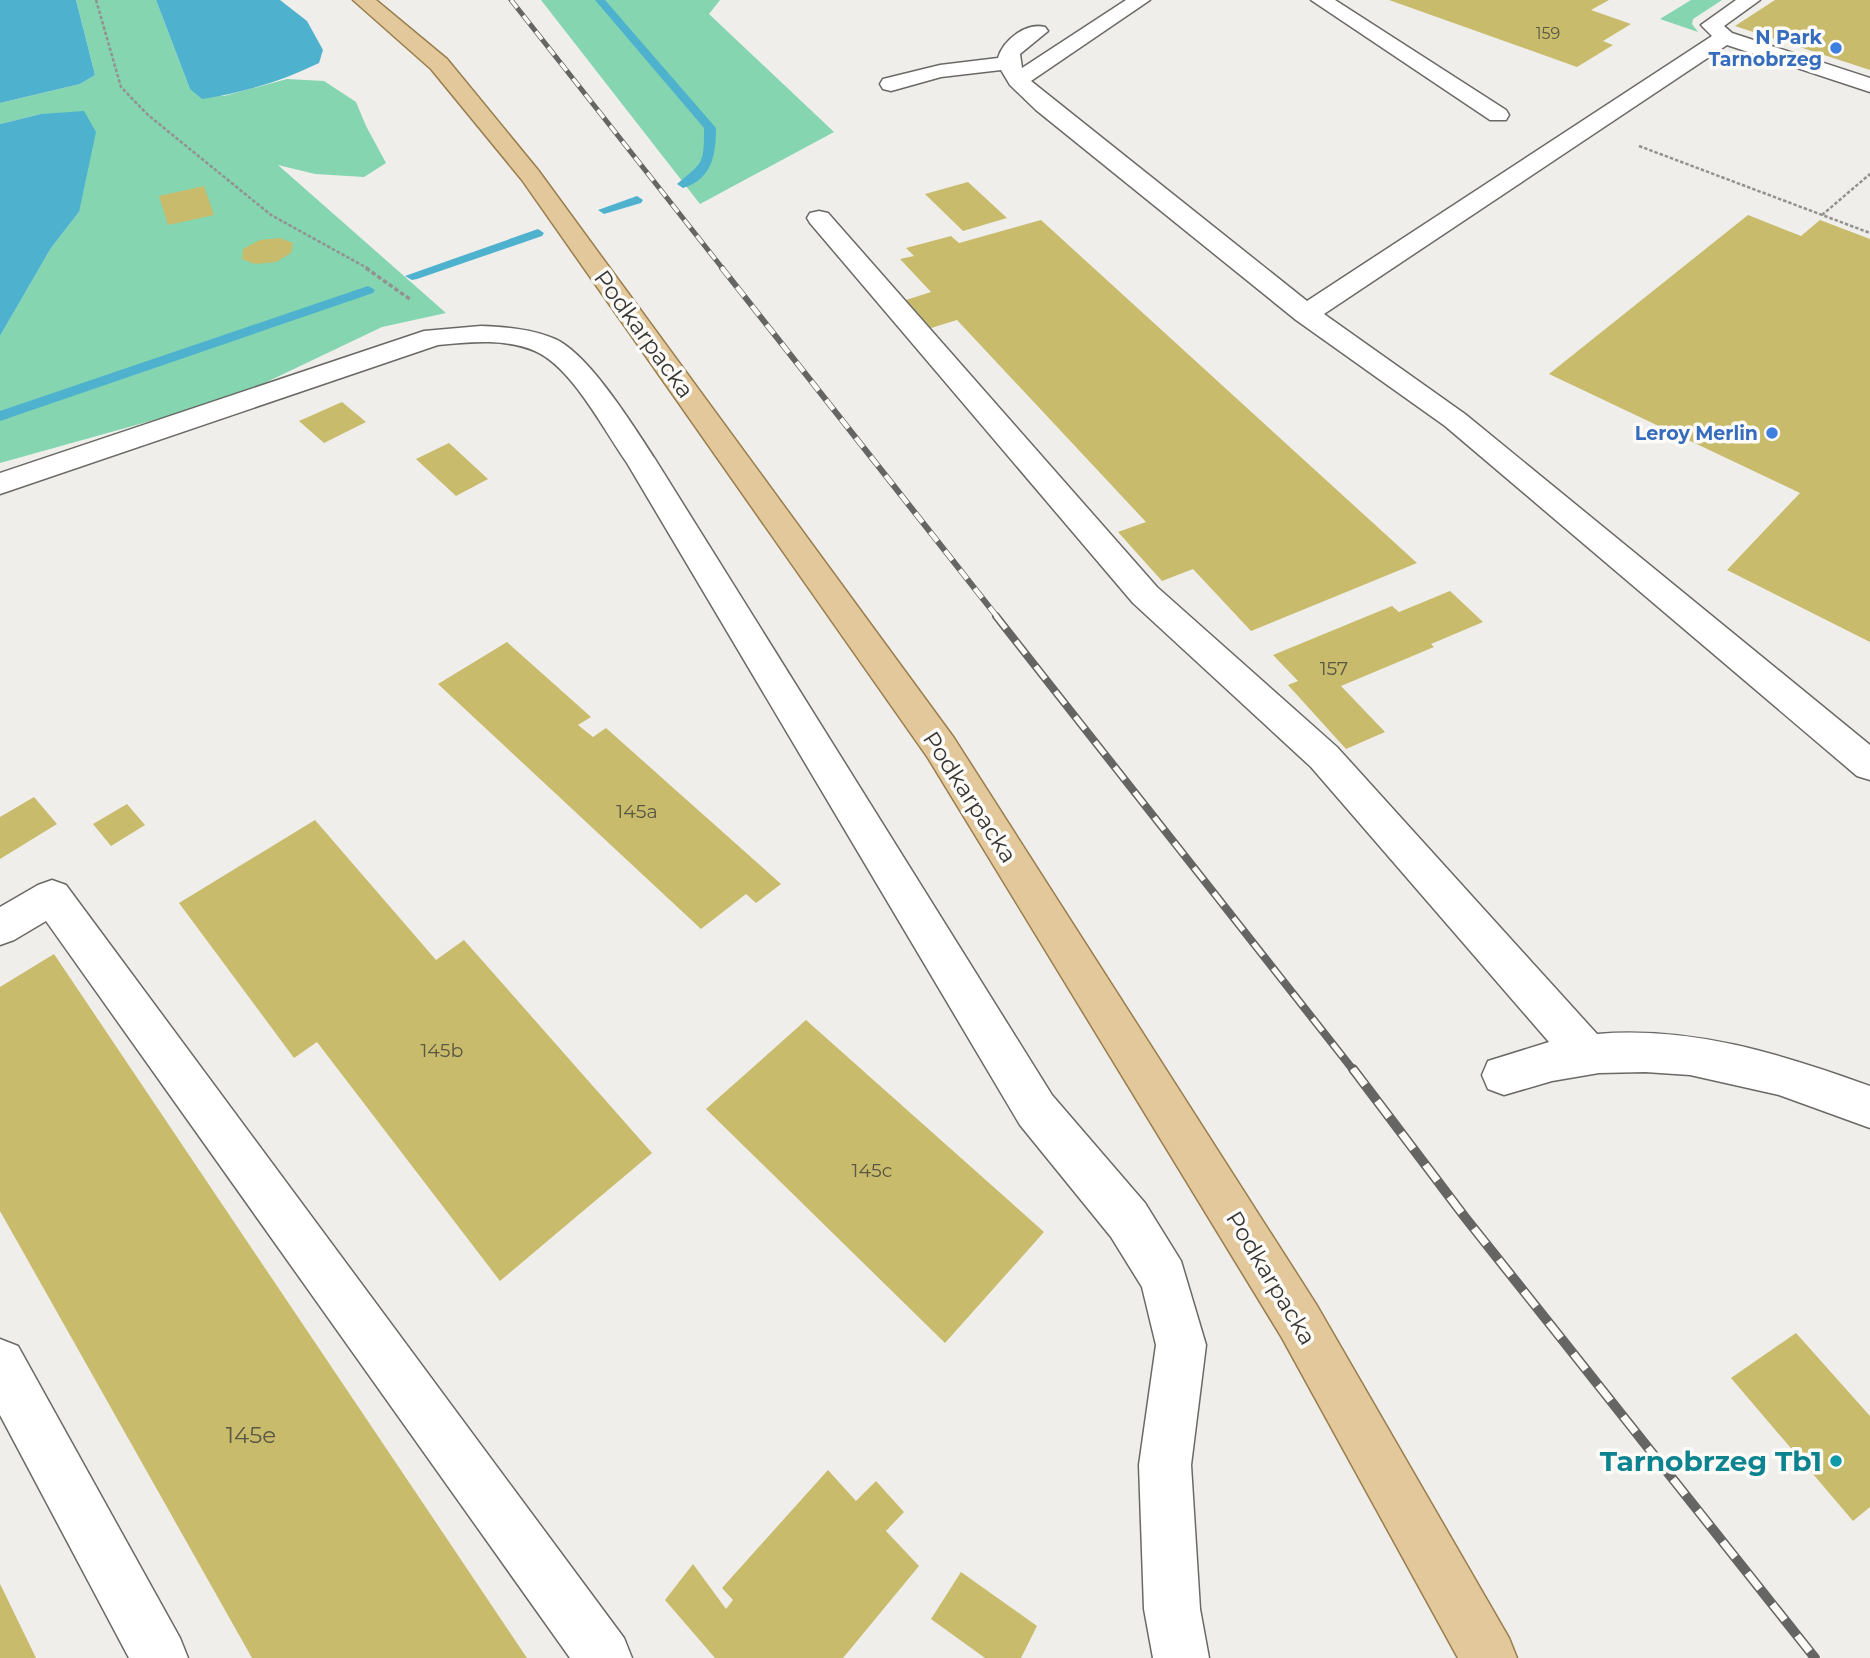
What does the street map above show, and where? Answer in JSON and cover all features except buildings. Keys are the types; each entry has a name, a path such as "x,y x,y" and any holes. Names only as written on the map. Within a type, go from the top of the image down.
{"main road":[{"name":"Podkarpacka","path":"363,0 394,23 439,64 530,175 941,748 1299,1321 1489,1658"}],"street":[{"path":"891,84 940,71 1013,71 1140,0"},
{"path":"1321,0 1498,115"},
{"path":"1750,0 1711,25 1725,37 1870,85"},
{"path":"1038,32 1015,45 1009,53 1013,71 1044,105 1306,314 1455,419 1870,766"},
{"path":"1306,314 1725,37"},
{"path":"819,218 1145,595 1324,757 1587,1054"},
{"path":"0,484 434,337 466,333 533,341 557,351 640,460 1036,1110 1128,1220 1164,1278 1181,1345 1164,1465 1172,1609 1181,1658"},
{"path":"0,928 51,897 604,1658"},
{"path":"1504,1075 1537,1063 1587,1054 1653,1050 1710,1056 1781,1076 1870,1107"},
{"path":"0,1364 160,1658"}],"path":[{"path":"96,0 121,87 149,115 271,215 381,276 412,301"},
{"path":"1589,127 1870,233"},
{"path":"1822,215 1870,174"}],"green space":[{"path":"76,0 156,0 190,89 224,96 287,79 324,81 356,102 386,163 364,177 315,174 278,165 446,313 382,327 233,398 0,463 0,336 51,248 79,212 41,114 0,124 0,103 80,84 95,75"},
{"path":"541,0 720,0 709,14 834,132 700,204"},
{"path":"1691,0 1722,0 1693,19 1692,24 1698,32 1660,19"}],"water":[{"path":"0,0 76,0 95,75 80,84 0,103"},
{"path":"156,0 280,0 307,21 323,50 319,63 262,86 202,99 190,89"},
{"path":"84,111 96,132 79,212 51,248 0,336 0,124 41,114"}],"waterway":[{"path":"600,0 710,128 708,154 703,169 692,180 683,184"},
{"path":"604,210 637,200"},
{"path":"412,276 538,233"},
{"path":"0,416 368,290"}],"railway":[{"path":"511,0 723,269"},
{"path":"722,268 998,618"},
{"path":"996,616 1354,1071"},
{"path":"1353,1069 1464,1216 1815,1658"}],"place":[{"name":"N Park Tarnobrzeg","path":"1836,48"},
{"name":"Leroy Merlin","path":"1772,433"},
{"name":"Tarnobrzeg Tb1","path":"1836,1461"}]}
